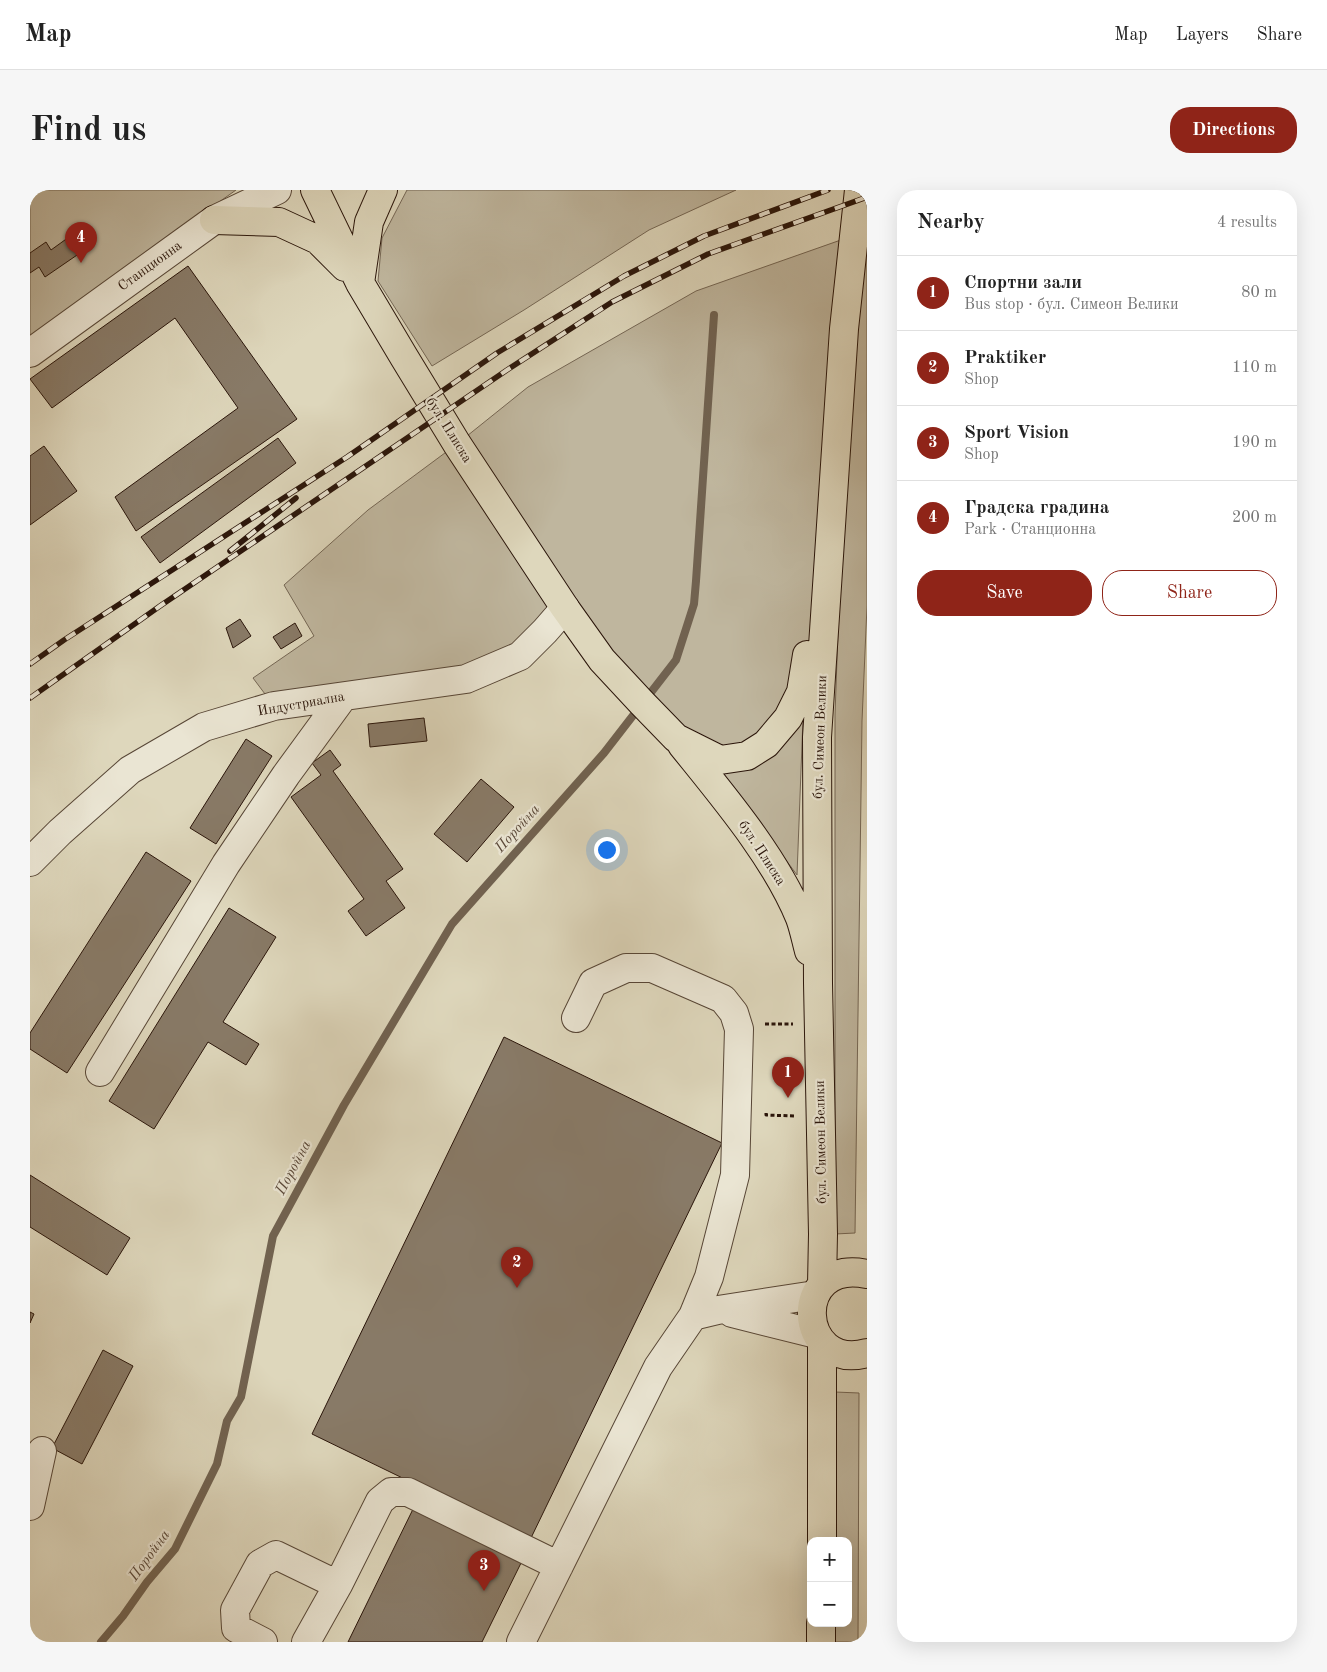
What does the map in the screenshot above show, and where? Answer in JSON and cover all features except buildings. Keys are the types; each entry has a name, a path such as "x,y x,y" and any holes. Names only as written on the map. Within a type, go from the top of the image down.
{"main road":[{"name":"бул. Плиска","path":"315,190 360,283 457,444 565,608 602,660 676,738 751,834 782,882 800,919 818,983"},
{"path":"360,283 369,222 383,190"},
{"name":"бул. Симеон Велики","path":"819,1338 811,1321 811,1308 818,1290 823,1234 818,983 818,737 844,329 859,190"},
{"path":"214,220 279,222 318,240 360,283"},
{"path":"676,738 720,760 746,756 766,744 788,718 801,692 833,494"},
{"path":"818,1290 832,1277 843,1272 867,1274"},
{"path":"819,1338 831,1349 842,1354 867,1353"},
{"path":"819,1338 822,1537"},
{"path":"821,1627 821,1642"}],"street":[{"name":"Станционна","path":"30,353 214,220 277,190"},
{"name":"Индустриална","path":"30,862 60,832 130,770 204,727 274,706 466,679 520,656 565,608"},
{"path":"100,1072 226,864 286,775 343,697"},
{"path":"576,1018 594,983 626,968 652,968 723,999 734,1013 739,1029 735,1175 709,1277 706,1313"},
{"path":"521,1642 658,1367 706,1313 818,1290"},
{"path":"706,1313 819,1338"},
{"path":"30,1506 42,1451"},
{"path":"306,1642 338,1585 380,1501 391,1492 408,1492 559,1566"},
{"path":"263,1642 236,1628 235,1610 260,1564 276,1555 338,1585"}],"shaded area":[{"path":"30,190 236,190 30,336"},
{"path":"407,190 736,190 649,230 432,366 378,281 382,238"},
{"path":"867,209 867,606 862,721 855,1233 835,1234 835,715 841,547 850,397"},
{"path":"855,235 833,494 801,692 747,756 677,739 565,608 520,656 274,706 253,678 314,636 284,585 368,510 457,444 528,387 696,291"},
{"path":"803,718 797,875 718,768"},
{"path":"835,1392 859,1393 858,1642 834,1642 834,1627 852,1627 852,1537 834,1537"}],"waterway":[{"name":"Поройна","path":"101,1642 175,1549 217,1464 227,1421 241,1397 273,1236 344,1105 452,924 604,753 676,660 694,604 714,315"}],"railway":[{"path":"30,664 64,640 347,457 497,353 624,276 704,236 828,190"},
{"path":"30,698 160,606 507,370 612,302 708,254 867,197"},
{"path":"230,551 296,498"}],"place":[{"name":"Градска градина","path":"81,263"},
{"name":"Спортни зали","path":"788,1098"},
{"name":"Praktiker","path":"517,1288"},
{"name":"Sport Vision","path":"484,1591"}]}
